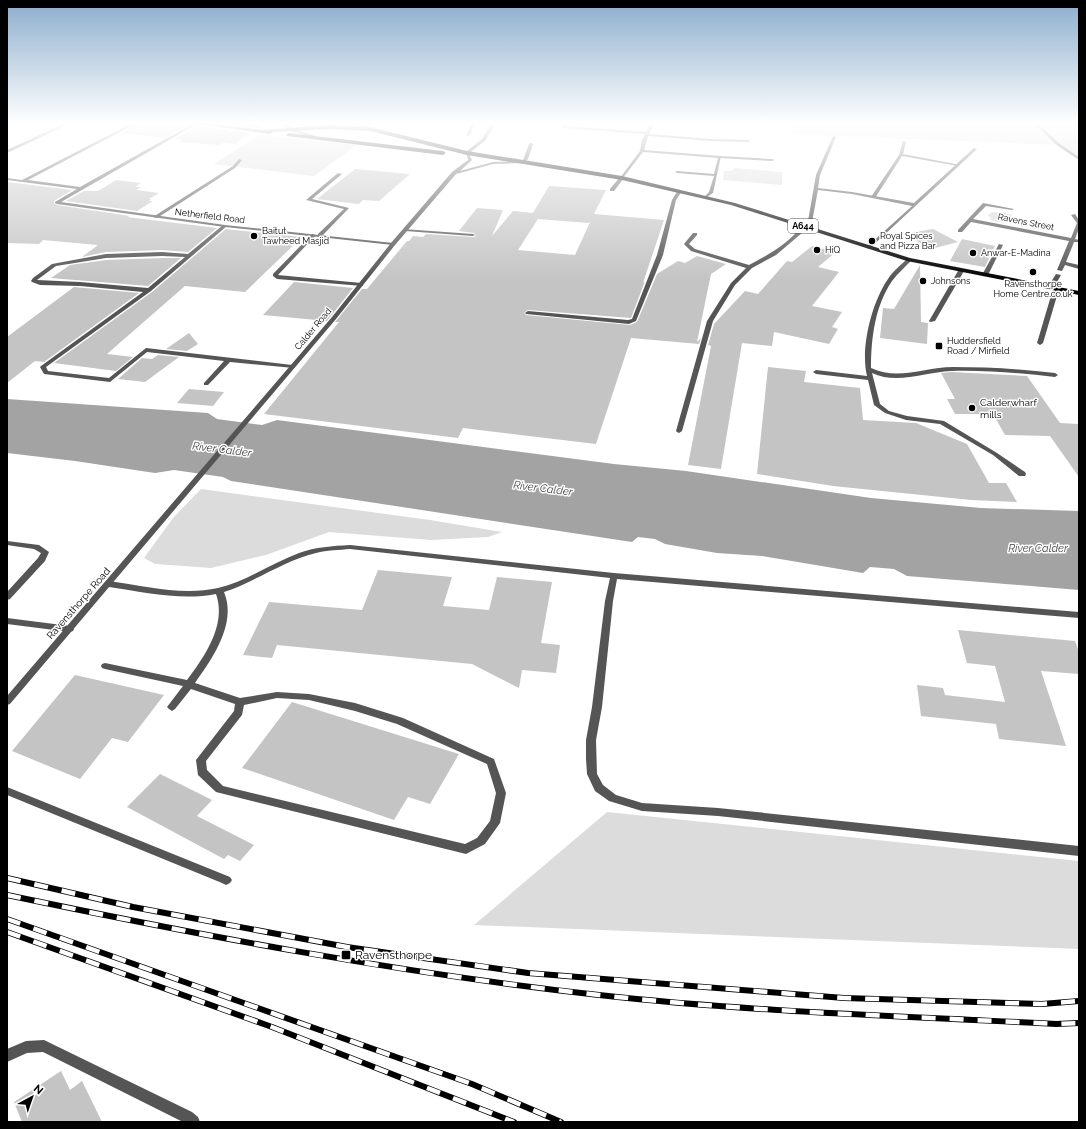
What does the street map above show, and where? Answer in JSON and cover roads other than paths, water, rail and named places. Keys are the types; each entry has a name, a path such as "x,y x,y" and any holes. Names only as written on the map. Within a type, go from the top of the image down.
{"highway":[{"name":"A644","path":"602,175 706,197 804,226 909,260 1079,293"}],"street":[{"path":"24,181 36,175"},
{"path":"7,179 81,188 105,175"},
{"path":"155,217 222,175"},
{"path":"339,175 308,200 347,208 275,275 277,277 361,285"},
{"name":"Calder Road","path":"165,518 453,175"},
{"path":"612,190 624,175"},
{"path":"706,197 711,193 716,175 712,175"},
{"path":"679,431 710,321 733,284 750,267 774,254 810,222 818,175"},
{"path":"873,197 888,175"},
{"path":"869,248 948,175"},
{"name":"Netherfield Road","path":"81,188 57,203 225,226 393,244"},
{"path":"816,190 852,193 915,205"},
{"path":"528,313 629,322 634,320 660,255 674,200 680,191"},
{"name":"Ravens Street","path":"960,231 985,204 1012,209"},
{"path":"1040,343 1056,289 1054,282 1079,223 1073,215"},
{"name":"Ravens Street","path":"969,220 1079,241"},
{"path":"225,226 149,290 48,362 43,367 44,370 46,373 110,380 146,350 227,361 292,367"},
{"path":"405,230 474,235"},
{"path":"695,234 686,244 693,250 750,267"},
{"path":"985,275 1001,245"},
{"path":"149,290 80,284 40,283 34,281 54,265 106,256 162,254 189,256"},
{"path":"909,260 890,280 879,298 874,312 868,369 876,405 887,412 906,418 942,422 995,454 1022,474"},
{"path":"1062,263 1079,267"},
{"path":"932,321 961,271"},
{"path":"206,384 227,361"},
{"path":"868,369 876,375 890,376 949,369 1027,372 1055,375"},
{"path":"816,372 870,378"},
{"name":"Ravensthorpe Road","path":"7,702 165,518"},
{"path":"7,543 36,548 44,552 42,559 7,597"},
{"path":"109,584 188,593 219,591 243,582 293,558 314,551 350,547 614,576 1079,615"},
{"path":"614,576 609,601 597,707 591,740 592,774 599,788 614,798 642,807 718,812 1079,851"},
{"path":"172,707 201,667 218,637 223,605 219,591"},
{"path":"7,621 70,629"},
{"path":"105,666 188,684 240,702 277,695 309,697 355,707 400,721 491,762 501,792 495,823 481,842 466,849 220,788 202,772 201,760 239,712 240,702"},
{"path":"7,791 226,880"},
{"path":"7,1056 26,1047 44,1046 187,1117 193,1122"}],"water":[{"name":"River Calder","path":"7,399 208,413 217,419 262,425 277,420 614,464 686,471 871,498 981,508 1079,511 1079,590 907,576 894,569 870,567 863,573 762,556 717,553 665,544 655,539 638,537 632,542 231,481 223,477 174,470 155,473 7,453"}],"railway":[{"path":"7,878 133,907 347,947 528,973 844,998 1042,1004 1079,1001"},
{"path":"7,895 154,925 376,965 599,995 770,1010 1056,1024 1079,1023"},
{"path":"7,919 472,1084 561,1122"},
{"path":"7,932 272,1027 514,1122"}],"place":[{"name":"Baitut Tawheed Masjid","path":"254,236"},
{"name":"Royal Spices and Pizza Bar","path":"872,241"},
{"name":"HiQ","path":"817,250"},
{"name":"Anwar-E-Madina","path":"973,253"},
{"name":"Ravensthorpe Home Centre.co.uk","path":"1033,272"},
{"name":"Johnsons","path":"923,281"},
{"name":"Huddersfield Road / Mirfield","path":"939,346"},
{"name":"Calderwharf mills","path":"972,408"},
{"name":"Ravensthorpe","path":"346,955"}]}
